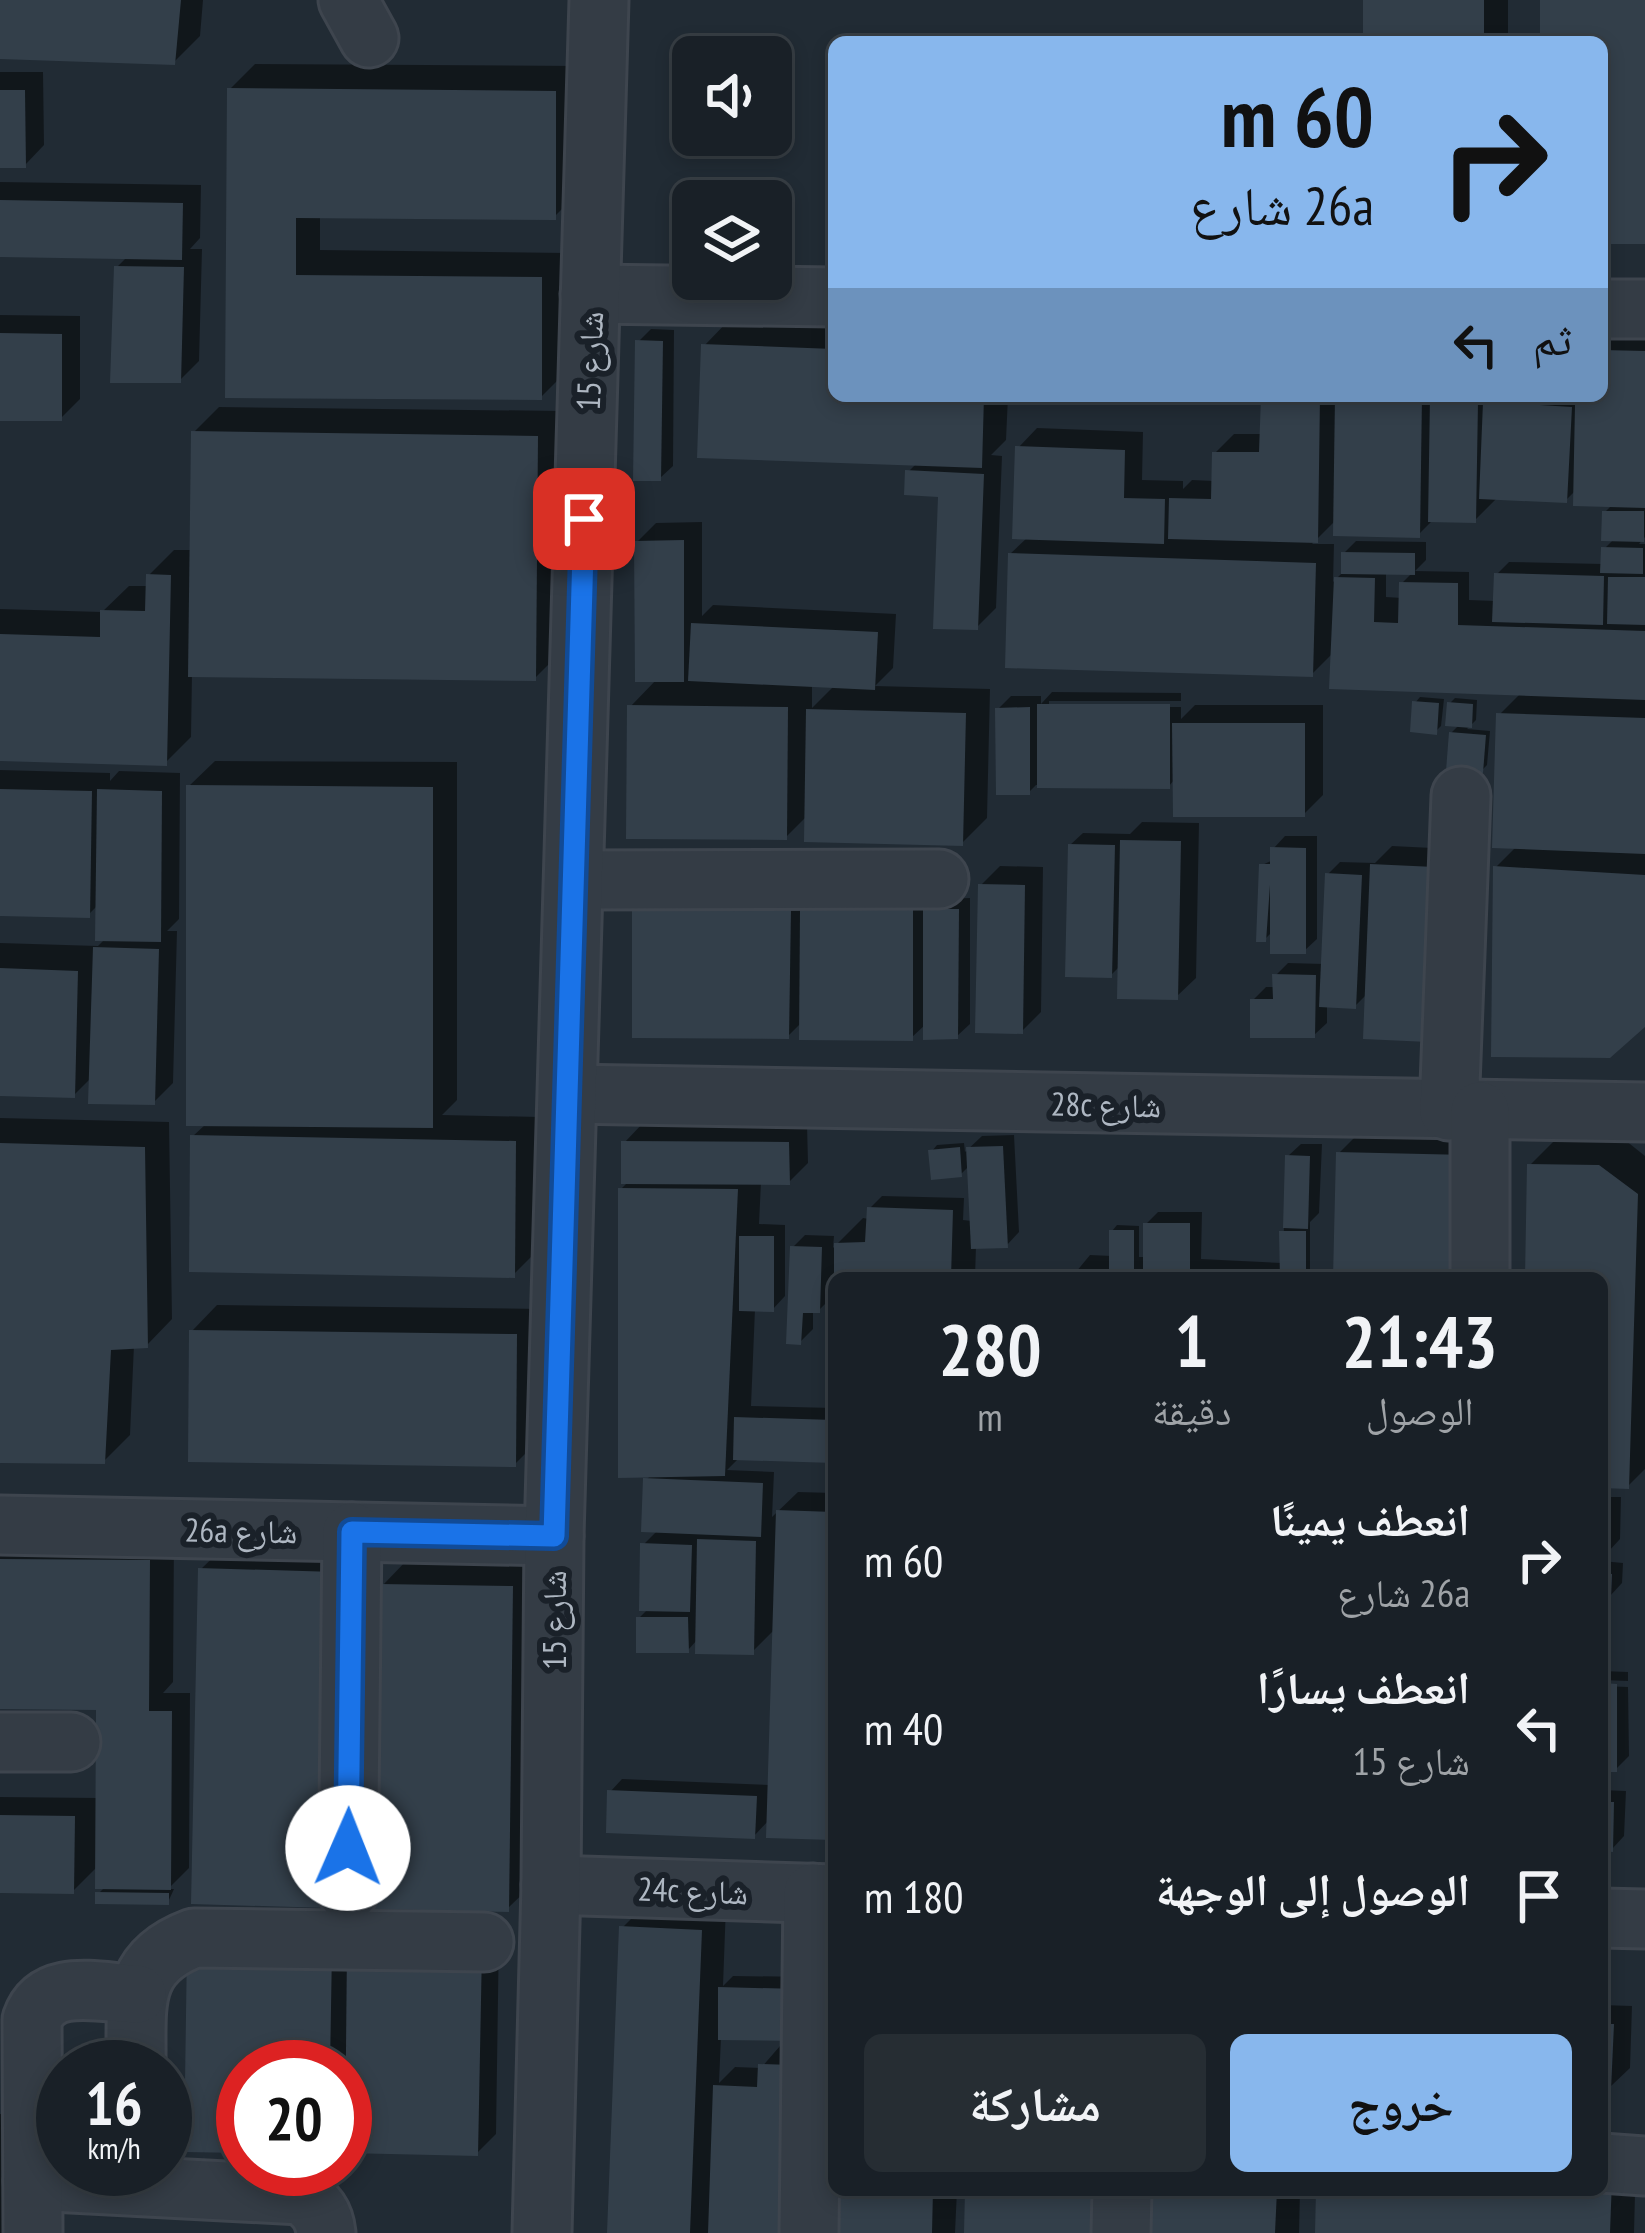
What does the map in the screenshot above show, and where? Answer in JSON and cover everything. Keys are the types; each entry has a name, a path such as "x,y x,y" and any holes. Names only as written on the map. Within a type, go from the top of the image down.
{"street":[{"name":"شارع 15","path":"542,2233 554,1536 599,0"},
{"path":"590,294 828,298"},
{"path":"1608,309 1645,309"},
{"path":"1461,796 1465,1111 1479,1272"},
{"path":"574,880 939,878"},
{"name":"28c شارع","path":"568,1094 1645,1112"},
{"name":"26a شارع","path":"0,1525 554,1536"},
{"path":"348,1893 352,1532"},
{"path":"0,1742 71,1742"},
{"name":"24c شارع","path":"551,1885 823,1893"},
{"path":"809,2233 823,1893"},
{"path":"1608,1918 1645,1919"},
{"path":"136,2040 137,1994 143,1975 174,1945 194,1938 484,1942"},
{"path":"70,2196 33,2207 16,2054 37,2006 49,1994 137,1994"},
{"path":"1608,2163 1645,2166"},
{"path":"192,2183 301,2195 316,2205 326,2233"},
{"path":"1121,2233 1122,2196"}],"building":[{"path":"0,0 181,0 175,65 0,59"},
{"path":"1363,0 1484,0 1484,36 1363,36"},
{"path":"1540,0 1645,0 1645,244 1608,244 1608,36 1540,36"},
{"path":"227,88 556,91 556,220 296,218 296,275 542,277 542,400 225,398"},
{"path":"0,90 25,90 26,168 0,168"},
{"path":"0,200 183,203 182,260 0,257"},
{"path":"114,266 184,267 181,383 110,383"},
{"path":"0,333 62,334 62,421 0,421"},
{"path":"635,340 663,341 661,481 633,481"},
{"path":"701,344 828,349 828,402 984,402 982,468 697,458"},
{"path":"1608,350 1645,351 1645,508 1573,506 1575,404 1492,402 1608,402"},
{"path":"1261,402 1320,402 1318,543 1168,539 1169,498 1211,499 1212,452 1259,452"},
{"path":"1335,402 1422,402 1420,538 1333,536"},
{"path":"1430,402 1478,402 1476,523 1428,522"},
{"path":"1483,402 1572,407 1567,503 1479,499"},
{"path":"191,431 538,436 536,681 188,677"},
{"path":"1015,446 1125,450 1124,498 1165,499 1164,544 1012,539"},
{"path":"905,470 984,474 978,630 933,629 938,497 904,495"},
{"path":"1602,511 1644,511 1644,542 1601,541"},
{"path":"684,540 684,682 635,682 634,541"},
{"path":"1601,547 1643,548 1643,574 1600,573"},
{"path":"1341,552 1415,553 1415,575 1341,574"},
{"path":"1008,553 1316,563 1313,677 1005,668"},
{"path":"1494,573 1604,576 1603,625 1492,622"},
{"path":"146,574 171,575 167,766 0,761 0,634 100,637 100,610 145,611"},
{"path":"1334,577 1375,578 1374,622 1398,623 1399,582 1458,583 1458,625 1645,631 1645,700 1329,689"},
{"path":"1608,577 1645,577 1645,625 1607,624"},
{"path":"691,623 878,632 875,690 688,681"},
{"path":"1412,701 1439,703 1437,735 1410,732"},
{"path":"1447,702 1473,704 1472,728 1445,726"},
{"path":"1037,704 1170,704 1170,789 1037,788"},
{"path":"627,705 788,707 787,840 626,839"},
{"path":"1030,707 1030,795 996,795 995,708"},
{"path":"806,709 966,713 963,846 804,842"},
{"path":"1496,713 1645,718 1645,854 1492,848"},
{"path":"1172,723 1305,723 1305,817 1173,817"},
{"path":"1449,732 1486,735 1483,773 1446,771"},
{"path":"186,785 433,787 433,1128 186,1126"},
{"path":"0,789 92,791 90,918 0,916"},
{"path":"97,789 162,791 161,942 95,941"},
{"path":"1120,840 1181,841 1178,1000 1117,999"},
{"path":"1068,844 1115,845 1112,978 1065,977"},
{"path":"1270,847 1306,848 1306,954 1270,954 1270,885 1266,942 1256,942 1259,864 1270,864"},
{"path":"1370,864 1435,867 1428,1042 1363,1039"},
{"path":"1493,866 1645,875 1645,1027 1610,1058 1491,1057"},
{"path":"1325,873 1362,875 1356,1009 1319,1007"},
{"path":"978,884 1025,885 1023,1034 975,1033"},
{"path":"632,907 791,908 789,1039 632,1038"},
{"path":"923,909 959,909 958,1039 923,1040"},
{"path":"800,910 913,910 913,1041 799,1040"},
{"path":"93,947 159,949 155,1105 88,1104"},
{"path":"0,968 78,971 75,1098 0,1096"},
{"path":"1272,974 1316,975 1315,1038 1250,1038 1250,999 1273,999"},
{"path":"190,1135 516,1141 515,1278 189,1272"},
{"path":"621,1141 789,1142 790,1185 621,1184"},
{"path":"0,1143 145,1147 148,1348 111,1350 105,1464 0,1463"},
{"path":"1003,1146 1008,1248 971,1249 966,1147"},
{"path":"960,1147 962,1177 931,1180 928,1150"},
{"path":"1336,1152 1468,1155 1465,1272 1333,1272"},
{"path":"1285,1155 1310,1156 1308,1229 1283,1228"},
{"path":"1527,1164 1599,1165 1638,1194 1629,1489 1608,1488 1608,1272 1525,1272"},
{"path":"618,1188 738,1189 725,1476 618,1478"},
{"path":"867,1207 953,1210 951,1272 834,1272 834,1243 865,1242"},
{"path":"1143,1223 1190,1223 1190,1272 1143,1272"},
{"path":"1109,1230 1134,1230 1134,1271 1109,1271"},
{"path":"1279,1231 1306,1231 1306,1272 1280,1272"},
{"path":"739,1236 774,1236 774,1312 739,1311"},
{"path":"790,1246 822,1247 820,1313 803,1313 801,1345 786,1344"},
{"path":"189,1330 517,1334 516,1467 188,1462"},
{"path":"734,1417 828,1420 828,1463 733,1460"},
{"path":"643,1478 763,1483 761,1537 641,1532"},
{"path":"776,1510 828,1512 828,1840 766,1838"},
{"path":"697,1539 756,1541 754,1655 695,1654"},
{"path":"640,1543 692,1545 690,1612 639,1611"},
{"path":"0,1559 150,1560 149,1711 172,1711 171,1890 95,1889 96,1710 0,1709"},
{"path":"198,1568 336,1572 328,1908 191,1904"},
{"path":"380,1584 513,1586 509,1912 375,1909"},
{"path":"636,1617 688,1617 689,1653 636,1653"},
{"path":"1608,1683 1617,1684 1617,1772 1608,1772"},
{"path":"607,1790 757,1796 755,1839 606,1833"},
{"path":"1608,1802 1614,1802 1613,1852 1608,1852"},
{"path":"0,1815 75,1816 74,1894 0,1893"},
{"path":"95,1892 169,1893 169,1905 95,1904"},
{"path":"619,1926 702,1930 690,2233 607,2233"},
{"path":"347,1946 482,1949 478,2156 372,2154 372,2040 346,2040"},
{"path":"187,1947 332,1950 330,2040 216,2040 216,2153 192,2152 192,2040 186,2040"},
{"path":"718,1987 799,1989 799,2041 718,2040"},
{"path":"1608,2024 1614,2024 1611,2090"},
{"path":"758,2064 793,2065 788,2233 708,2233 713,2085 757,2087"},
{"path":"1612,2179 1610,2233 1315,2233 1316,2196 1608,2196"},
{"path":"840,2196 933,2196 932,2233 839,2233"},
{"path":"965,2196 1096,2196 1095,2233 964,2233"},
{"path":"1149,2196 1277,2196 1275,2233 1148,2233"}],"route":[{"path":"348,1848 352,1532 554,1536 584,519"}]}
